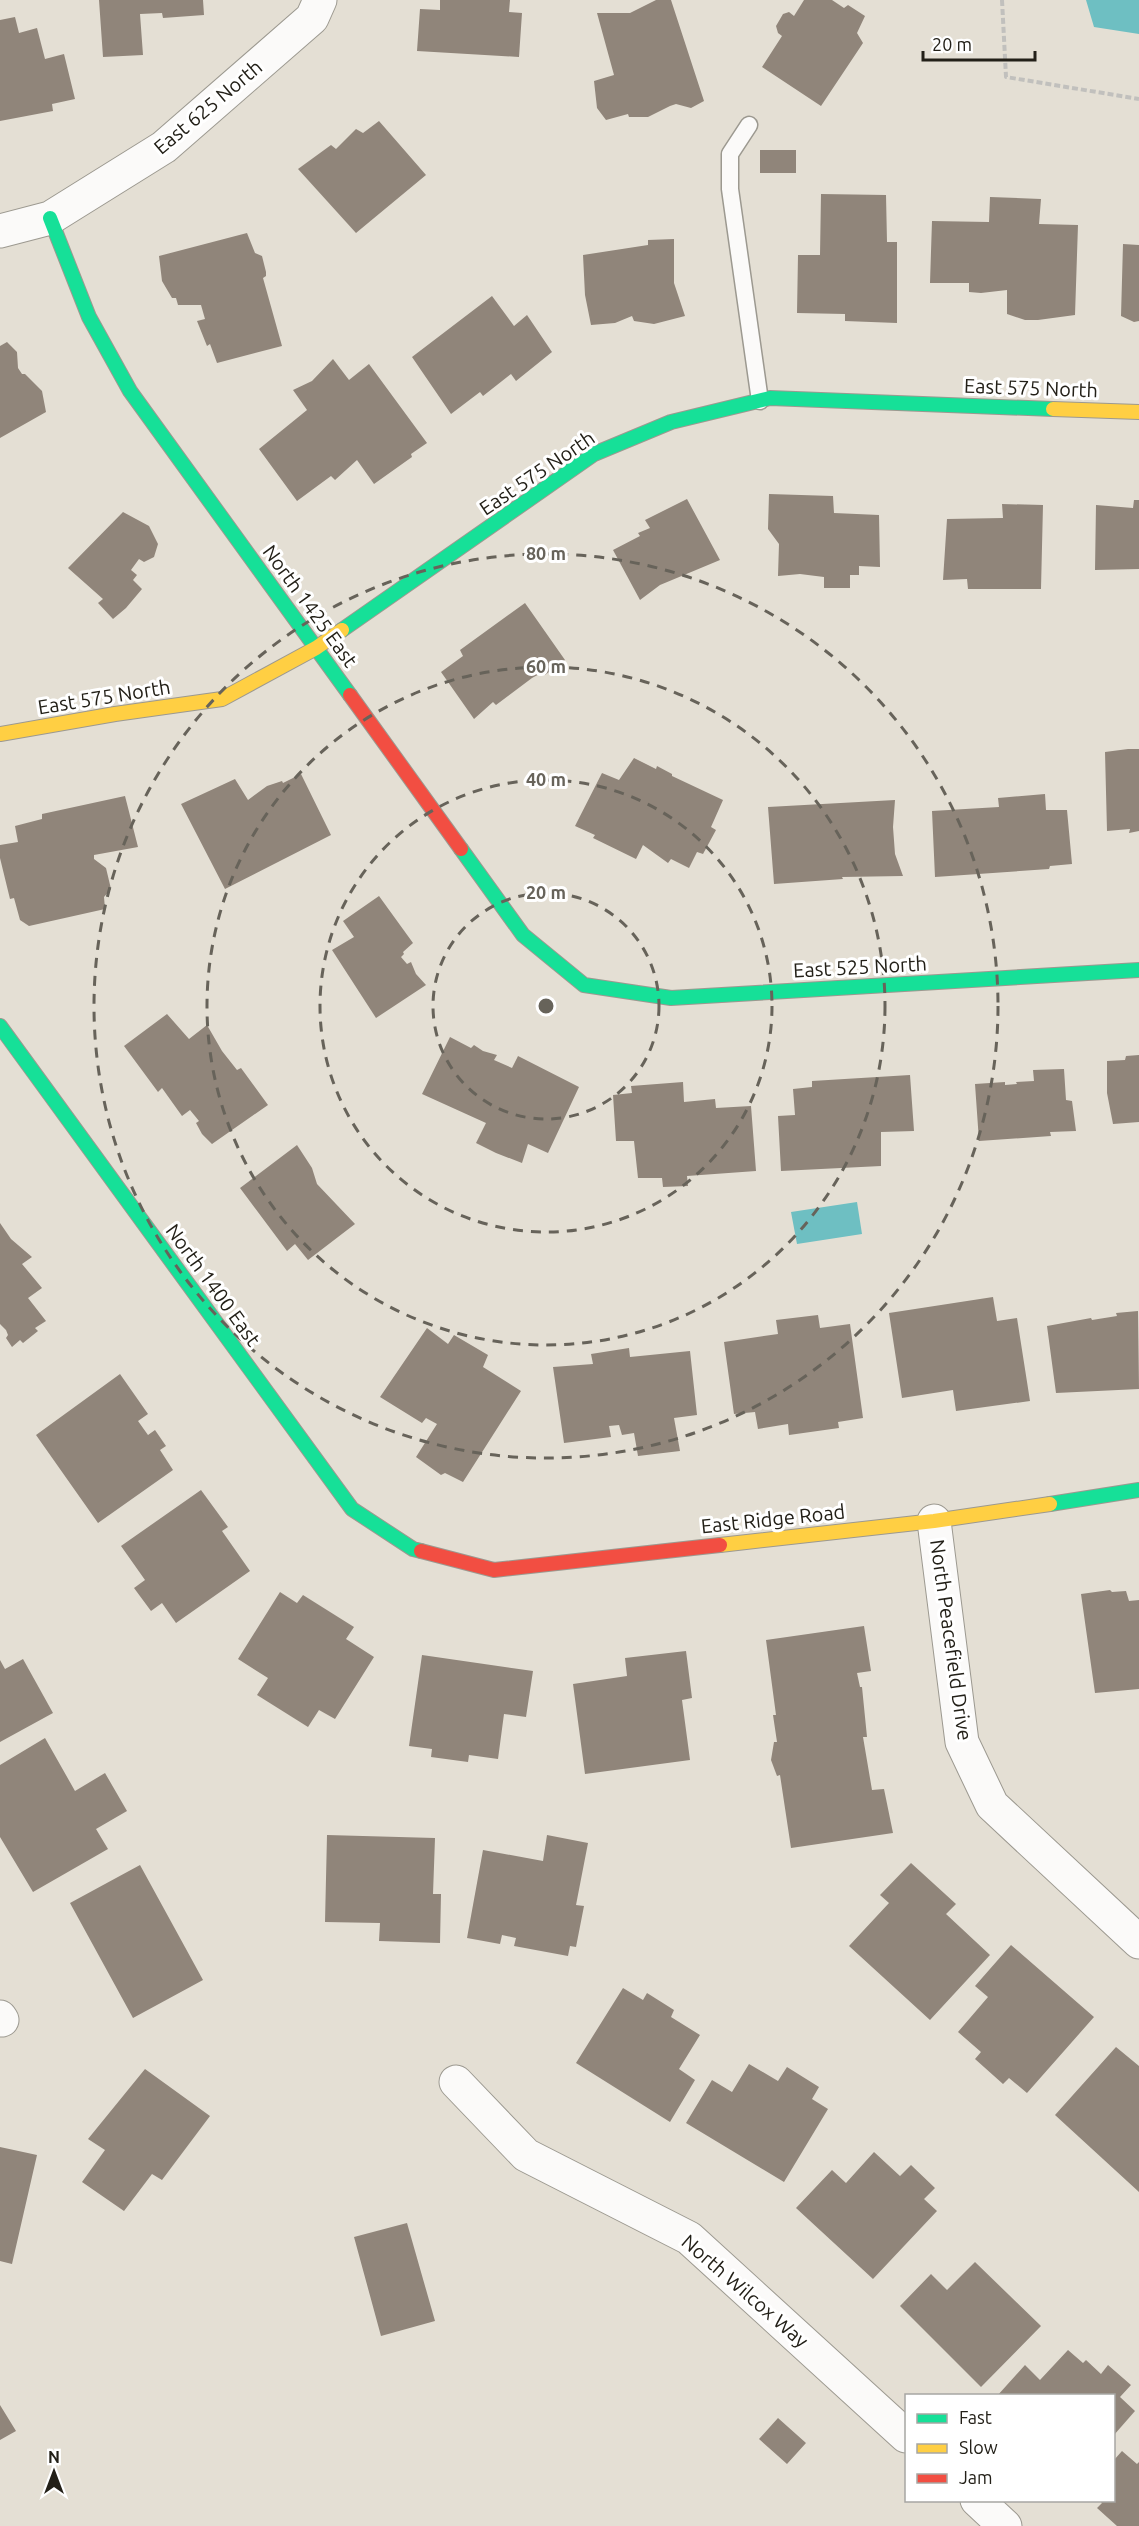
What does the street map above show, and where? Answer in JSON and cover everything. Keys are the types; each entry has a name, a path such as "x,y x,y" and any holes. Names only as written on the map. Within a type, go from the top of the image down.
{"street":[{"name":"East 625 North","path":"0,231 50,218 164,147 316,9"},
{"name":"North 1425 East","path":"50,218 89,317 130,391 523,935 584,985"},
{"name":"East 575 North","path":"0,734 115,714 222,699 316,648 594,454 671,422 770,398 1139,412"},
{"name":"East 525 North","path":"584,985 671,998 1139,970"},
{"name":"North 1400 East","path":"0,1026 352,1509 413,1549"},
{"name":"East Ridge Road","path":"413,1549 494,1570 934,1521 1139,1490"},
{"name":"North Peacefield Drive","path":"934,1521 962,1742 992,1805 1139,1942"},
{"name":"North Wilcox Way","path":"456,2082 526,2155 689,2238 905,2435"},
{"path":"979,2502 1005,2526"}],"lane":[{"path":"749,124 730,154 729,189 760,401"}],"path":[{"path":"1002,0 1006,77 1139,99"}],"water":[{"path":"1086,0 1139,0 1139,34 1094,27"},
{"path":"857,1202 862,1234 797,1244 791,1212"}],"building":[{"path":"99,0 203,0 204,15 163,18 162,13 140,14 143,55 103,57"},
{"path":"440,0 510,0 509,12 522,13 519,57 417,51 420,9 440,10"},
{"path":"656,0 671,0 704,101 691,108 676,104 648,117 629,117 628,114 606,120 597,108 594,81 614,75 597,13 630,13"},
{"path":"804,0 832,0 844,8 848,5 865,16 857,33 863,43 821,106 762,67 782,36 778,33 776,26 783,14 789,12 794,16"},
{"path":"15,17 19,33 37,28 45,59 64,54 75,99 52,104 53,111 0,121 0,20"},
{"path":"379,121 426,175 356,233 298,169 331,145 336,149 356,129 363,133"},
{"path":"760,150 796,150 796,173 760,173"},
{"path":"821,194 886,195 887,242 897,242 897,323 845,321 845,314 797,313 798,255 820,255"},
{"path":"990,197 1041,199 1039,224 1078,225 1075,315 1025,320 1007,314 1007,290 969,292 969,283 930,283 932,221 989,222"},
{"path":"247,233 255,253 262,256 266,272 263,278 282,346 217,363 210,344 207,346 197,321 205,319 201,305 178,305 176,298 172,298 162,281 159,256"},
{"path":"674,239 674,283 685,316 654,324 634,321 632,316 615,323 591,325 585,295 583,255 648,245 648,240"},
{"path":"1123,244 1139,245 1139,321 1134,322 1121,316"},
{"path":"492,296 514,326 527,315 552,352 516,381 511,374 483,396 480,392 451,414 412,357"},
{"path":"7,342 17,352 18,368 22,374 25,374 42,391 46,412 0,438 0,346"},
{"path":"333,359 349,380 369,364 427,443 411,454 412,457 374,484 357,460 335,480 331,476 297,501 259,449 307,410 293,390 312,381"},
{"path":"769,494 833,496 834,513 879,515 880,567 859,566 859,575 850,575 850,588 824,588 824,577 800,574 778,576 779,544 768,529"},
{"path":"687,499 720,560 660,585 640,600 613,550 640,536 638,533 650,528 645,520"},
{"path":"1134,500 1139,500 1139,569 1095,570 1096,505 1133,508"},
{"path":"1002,504 1043,505 1041,589 968,589 967,579 943,580 947,519 1003,518"},
{"path":"123,512 149,526 158,544 154,557 144,562 139,559 131,570 137,575 133,580 142,589 113,619 98,603 103,599 68,568"},
{"path":"525,603 565,660 545,675 543,672 532,678 496,705 493,702 474,719 441,672 463,656 460,650"},
{"path":"1139,749 1139,831 1129,833 1130,829 1107,831 1105,752"},
{"path":"634,758 656,769 657,766 672,776 723,800 711,827 716,830 703,854 697,852 689,868 671,859 668,863 643,845 636,859 593,838 595,835 575,826 602,773 619,780"},
{"path":"301,774 331,835 225,889 181,804 235,779 248,800 267,786 282,781 283,783"},
{"path":"1045,794 1046,810 1067,810 1072,864 1050,866 1049,869 935,877 932,811 999,807 998,798"},
{"path":"125,796 138,847 94,855 94,859 106,868 111,889 104,897 105,909 29,926 20,920 14,898 10,899 0,858 0,845 18,842 15,826 42,819 42,814"},
{"path":"895,800 893,827 895,854 903,876 842,877 843,879 774,884 768,807"},
{"path":"379,896 413,943 401,957 407,964 411,962 416,974 426,985 376,1018 332,950 354,937 343,921"},
{"path":"167,1014 189,1039 207,1025 222,1051 237,1070 241,1068 268,1105 212,1144 202,1134 196,1123 199,1121 190,1110 182,1116 162,1088 158,1092 124,1046"},
{"path":"450,1037 471,1048 474,1045 483,1051 497,1055 494,1060 512,1068 518,1056 579,1087 548,1153 528,1144 522,1163 496,1153 476,1143 486,1123 422,1094"},
{"path":"1139,1055 1139,1122 1113,1124 1107,1093 1107,1061 1125,1060 1126,1056"},
{"path":"1064,1069 1066,1100 1072,1101 1076,1131 1050,1132 1051,1136 979,1141 975,1084 1005,1082 1005,1085 1017,1084 1016,1082 1034,1081 1033,1070"},
{"path":"910,1075 914,1131 881,1132 881,1166 781,1171 778,1116 795,1115 793,1089 812,1087 812,1081"},
{"path":"683,1082 684,1102 715,1099 716,1108 751,1106 756,1171 687,1176 688,1186 663,1187 662,1178 638,1178 634,1141 616,1141 613,1095 632,1093 631,1086"},
{"path":"297,1145 312,1168 317,1184 355,1224 308,1260 295,1244 287,1251 240,1188"},
{"path":"0,1223 11,1239 32,1257 22,1264 42,1288 28,1298 46,1321 35,1328 38,1331 23,1343 20,1340 12,1347 6,1338 8,1335 6,1330 0,1324"},
{"path":"993,1297 997,1321 1017,1318 1030,1401 956,1411 953,1390 902,1398 889,1313"},
{"path":"1138,1311 1139,1389 1056,1393 1047,1326"},
{"path":"818,1315 820,1328 850,1324 863,1418 838,1422 839,1428 789,1435 788,1424 758,1429 755,1412 734,1414 724,1342 778,1334 776,1320"},
{"path":"427,1328 448,1344 454,1335 488,1355 483,1367 521,1391 463,1482 445,1473 441,1475 416,1457 437,1424 426,1418 422,1423 380,1397"},
{"path":"629,1348 630,1357 690,1351 697,1415 674,1418 680,1451 638,1456 634,1433 622,1435 619,1425 609,1426 611,1437 564,1443 553,1367 593,1364 591,1354"},
{"path":"120,1374 148,1414 138,1421 148,1435 155,1430 166,1446 160,1450 173,1470 98,1523 36,1435"},
{"path":"201,1490 228,1527 222,1531 250,1571 176,1623 162,1603 151,1611 134,1588 145,1580 121,1546"},
{"path":"1110,1590 1112,1592 1126,1591 1129,1601 1139,1600 1139,1689 1095,1693 1081,1594"},
{"path":"280,1592 297,1603 303,1595 354,1627 346,1639 374,1657 335,1719 319,1710 308,1727 257,1695 268,1678 238,1659"},
{"path":"864,1626 871,1671 857,1673 860,1687 862,1687 867,1737 863,1737 872,1790 884,1789 893,1833 791,1848 780,1775 777,1776 771,1760 774,1742 777,1742 773,1715 776,1715 766,1640"},
{"path":"686,1651 692,1698 682,1700 690,1760 585,1774 573,1684 627,1676 625,1658"},
{"path":"422,1655 533,1671 526,1717 504,1714 498,1759 469,1755 468,1762 431,1757 432,1749 409,1746"},
{"path":"23,1659 53,1713 0,1742 0,1660 5,1669"},
{"path":"45,1738 75,1791 105,1773 127,1811 96,1829 108,1849 33,1892 0,1837 0,1765"},
{"path":"327,1835 435,1838 433,1894 441,1894 440,1943 379,1941 380,1923 325,1922"},
{"path":"547,1835 588,1843 576,1905 584,1906 576,1947 570,1946 568,1956 514,1946 516,1938 502,1935 500,1944 467,1938 483,1850 543,1861"},
{"path":"911,1863 956,1904 946,1914 990,1955 930,2020 849,1946 889,1903 880,1895"},
{"path":"140,1865 203,1980 133,2018 70,1903"},
{"path":"1011,1945 1094,2017 1027,2093 1009,2078 1003,2084 975,2059 981,2052 958,2032 988,1997 975,1986"},
{"path":"623,1988 643,2000 647,1993 674,2010 671,2017 700,2035 679,2069 695,2080 670,2122 576,2063"},
{"path":"1116,2047 1139,2066 1139,2192 1055,2115"},
{"path":"749,2064 778,2081 787,2067 819,2087 812,2099 828,2109 784,2182 686,2123 712,2080 732,2092"},
{"path":"145,2069 210,2116 162,2180 152,2174 124,2211 82,2182 105,2150 88,2139"},
{"path":"0,2147 37,2155 12,2264 0,2261"},
{"path":"874,2152 900,2176 911,2165 935,2188 924,2199 937,2211 873,2279 796,2208 832,2170 846,2183"},
{"path":"407,2223 435,2321 381,2336 354,2237"},
{"path":"975,2262 1041,2326 981,2387 900,2306 931,2274 947,2290"},
{"path":"1068,2350 1083,2363 1086,2360 1101,2374 1108,2365 1131,2385 1120,2397 1135,2411 1115,2434 1115,2394 999,2394 1025,2365 1040,2380"},
{"path":"0,2405 16,2431 0,2440"},
{"path":"778,2418 806,2443 787,2464 759,2439"},
{"path":"1122,2451 1137,2464 1139,2462 1139,2526 1117,2526 1097,2508 1101,2502 1115,2502 1115,2459"}],"traffic: fast":[{"path":"50,218 89,317 130,391 350,695"},
{"path":"342,630 594,454 671,422 770,398 1053,409"},
{"path":"461,849 523,935 584,985 671,998 1139,970"},
{"path":"0,1026 352,1509 413,1549 421,1551"},
{"path":"1050,1504 1139,1490"}],"traffic: slow":[{"path":"1053,409 1139,412"},
{"path":"0,734 115,714 222,699 316,648 342,630"},
{"path":"720,1545 934,1521 1050,1504"}],"traffic: jam":[{"path":"350,695 461,849"},
{"path":"421,1551 494,1570 720,1545"}]}
